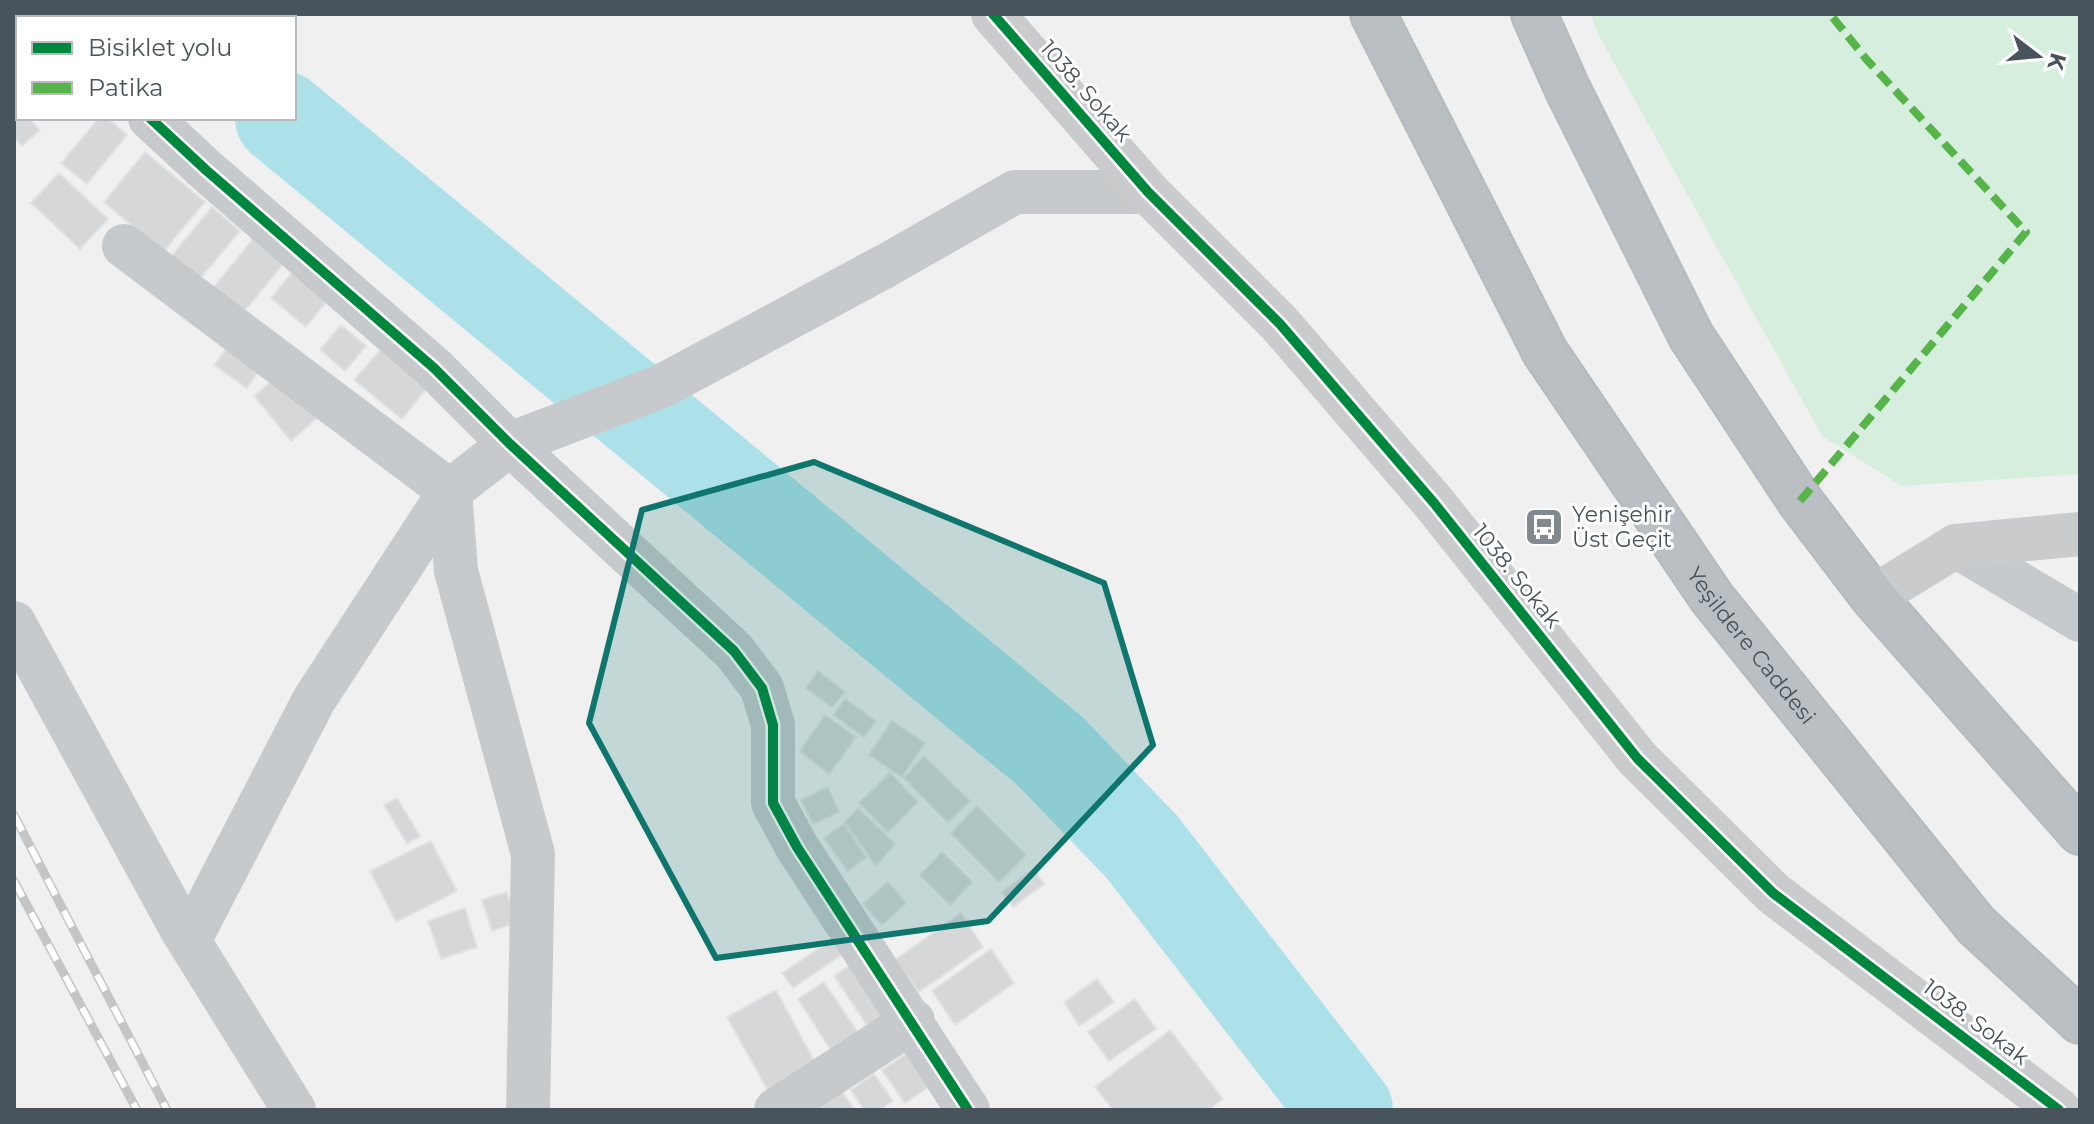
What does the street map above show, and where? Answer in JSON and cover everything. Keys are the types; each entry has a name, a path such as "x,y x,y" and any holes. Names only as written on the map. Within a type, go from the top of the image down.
{"highway":[{"name":"Yeşildere Caddesi","path":"1373,14 1545,352 1712,598 1976,925 2080,1021"},
{"path":"1534,14 1567,88 1691,336 1800,501 1873,597 2080,832"}],"street":[{"name":"1038. Sokak","path":"993,14 1148,192 1280,324 1434,503 1637,758 1773,893 2059,1110"},
{"path":"152,120 434,368 524,439 734,651 762,688 773,725 773,803 797,847 913,1021 968,1110"},
{"path":"189,941 314,700 450,491 524,439 662,386 1015,192 1148,192"},
{"path":"124,246 450,491 456,571 533,854 528,1110"},
{"path":"1873,597 1956,546 2080,534"},
{"path":"1956,546 2080,620"},
{"path":"14,623 189,941 294,1110"},
{"path":"776,1110 913,1021"}],"highlighted area":[{"path":"814,462 1104,583 1153,745 988,921 716,958 589,723 642,510"}],"green space":[{"path":"1591,14 2080,14 2080,474 1902,486 1822,436 1598,34"}],"building":[{"path":"16,107 16,120 30,120 40,130 22,146 14,137"},
{"path":"97,120 109,120 127,135 87,184 61,163"},
{"path":"145,152 205,202 163,252 104,202"},
{"path":"59,173 108,219 80,249 31,203"},
{"path":"212,207 240,231 193,287 165,264"},
{"path":"253,239 283,264 235,323 205,298"},
{"path":"294,270 329,299 306,327 271,298"},
{"path":"341,325 366,346 345,371 320,350"},
{"path":"231,343 263,365 247,388 214,365"},
{"path":"383,347 429,385 402,419 354,380"},
{"path":"281,373 330,406 291,441 254,396"},
{"path":"818,671 845,692 832,707 806,688"},
{"path":"845,699 876,721 864,737 834,715"},
{"path":"825,715 856,737 829,774 800,751"},
{"path":"892,721 925,743 902,777 869,755"},
{"path":"924,756 970,801 948,822 904,778"},
{"path":"890,773 918,802 888,832 859,803"},
{"path":"828,787 839,812 813,824 801,800"},
{"path":"397,798 420,836 407,844 384,805"},
{"path":"977,806 1026,855 999,882 951,833"},
{"path":"858,808 895,844 876,866 845,822"},
{"path":"844,824 866,857 848,871 824,838"},
{"path":"431,841 457,891 396,922 370,871"},
{"path":"942,852 972,882 950,905 920,875"},
{"path":"1034,869 1044,884 1013,907 1002,892"},
{"path":"888,882 906,903 882,925 863,904"},
{"path":"507,892 517,923 492,931 482,900"},
{"path":"465,908 477,947 441,959 428,921"},
{"path":"961,913 983,947 919,992 895,960"},
{"path":"838,936 847,951 793,988 782,973"},
{"path":"991,949 1014,983 955,1025 932,991"},
{"path":"856,961 892,1015 870,1030 834,976"},
{"path":"1097,979 1114,1002 1079,1026 1064,1002"},
{"path":"824,982 861,1037 834,1055 798,999"},
{"path":"776,990 816,1064 768,1091 727,1017"},
{"path":"1135,999 1156,1029 1109,1061 1088,1032"},
{"path":"1170,1030 1223,1099 1209,1110 1113,1110 1095,1087"},
{"path":"910,1051 933,1084 905,1103 882,1070"},
{"path":"874,1074 893,1101 880,1110 864,1110 851,1090"},
{"path":"838,1086 855,1110 820,1110 815,1102"}],"waterway":[{"path":"284,120 1050,751 1142,847 1346,1110"}],"railway":[{"path":"14,815 167,1110"},
{"path":"14,881 137,1110"}],"marked path":[{"path":"1800,501 2026,232 1867,60 1830,14"}],"cycle path":[{"path":"993,14 1148,192 1280,324 1434,503 1637,758 1773,893 2059,1110"},
{"path":"152,120 434,368 510,444 734,651 762,688 773,725 773,803 797,847 968,1110"}],"place":[{"name":"Yenişehir Üst Geçit","path":"1544,527"}]}
